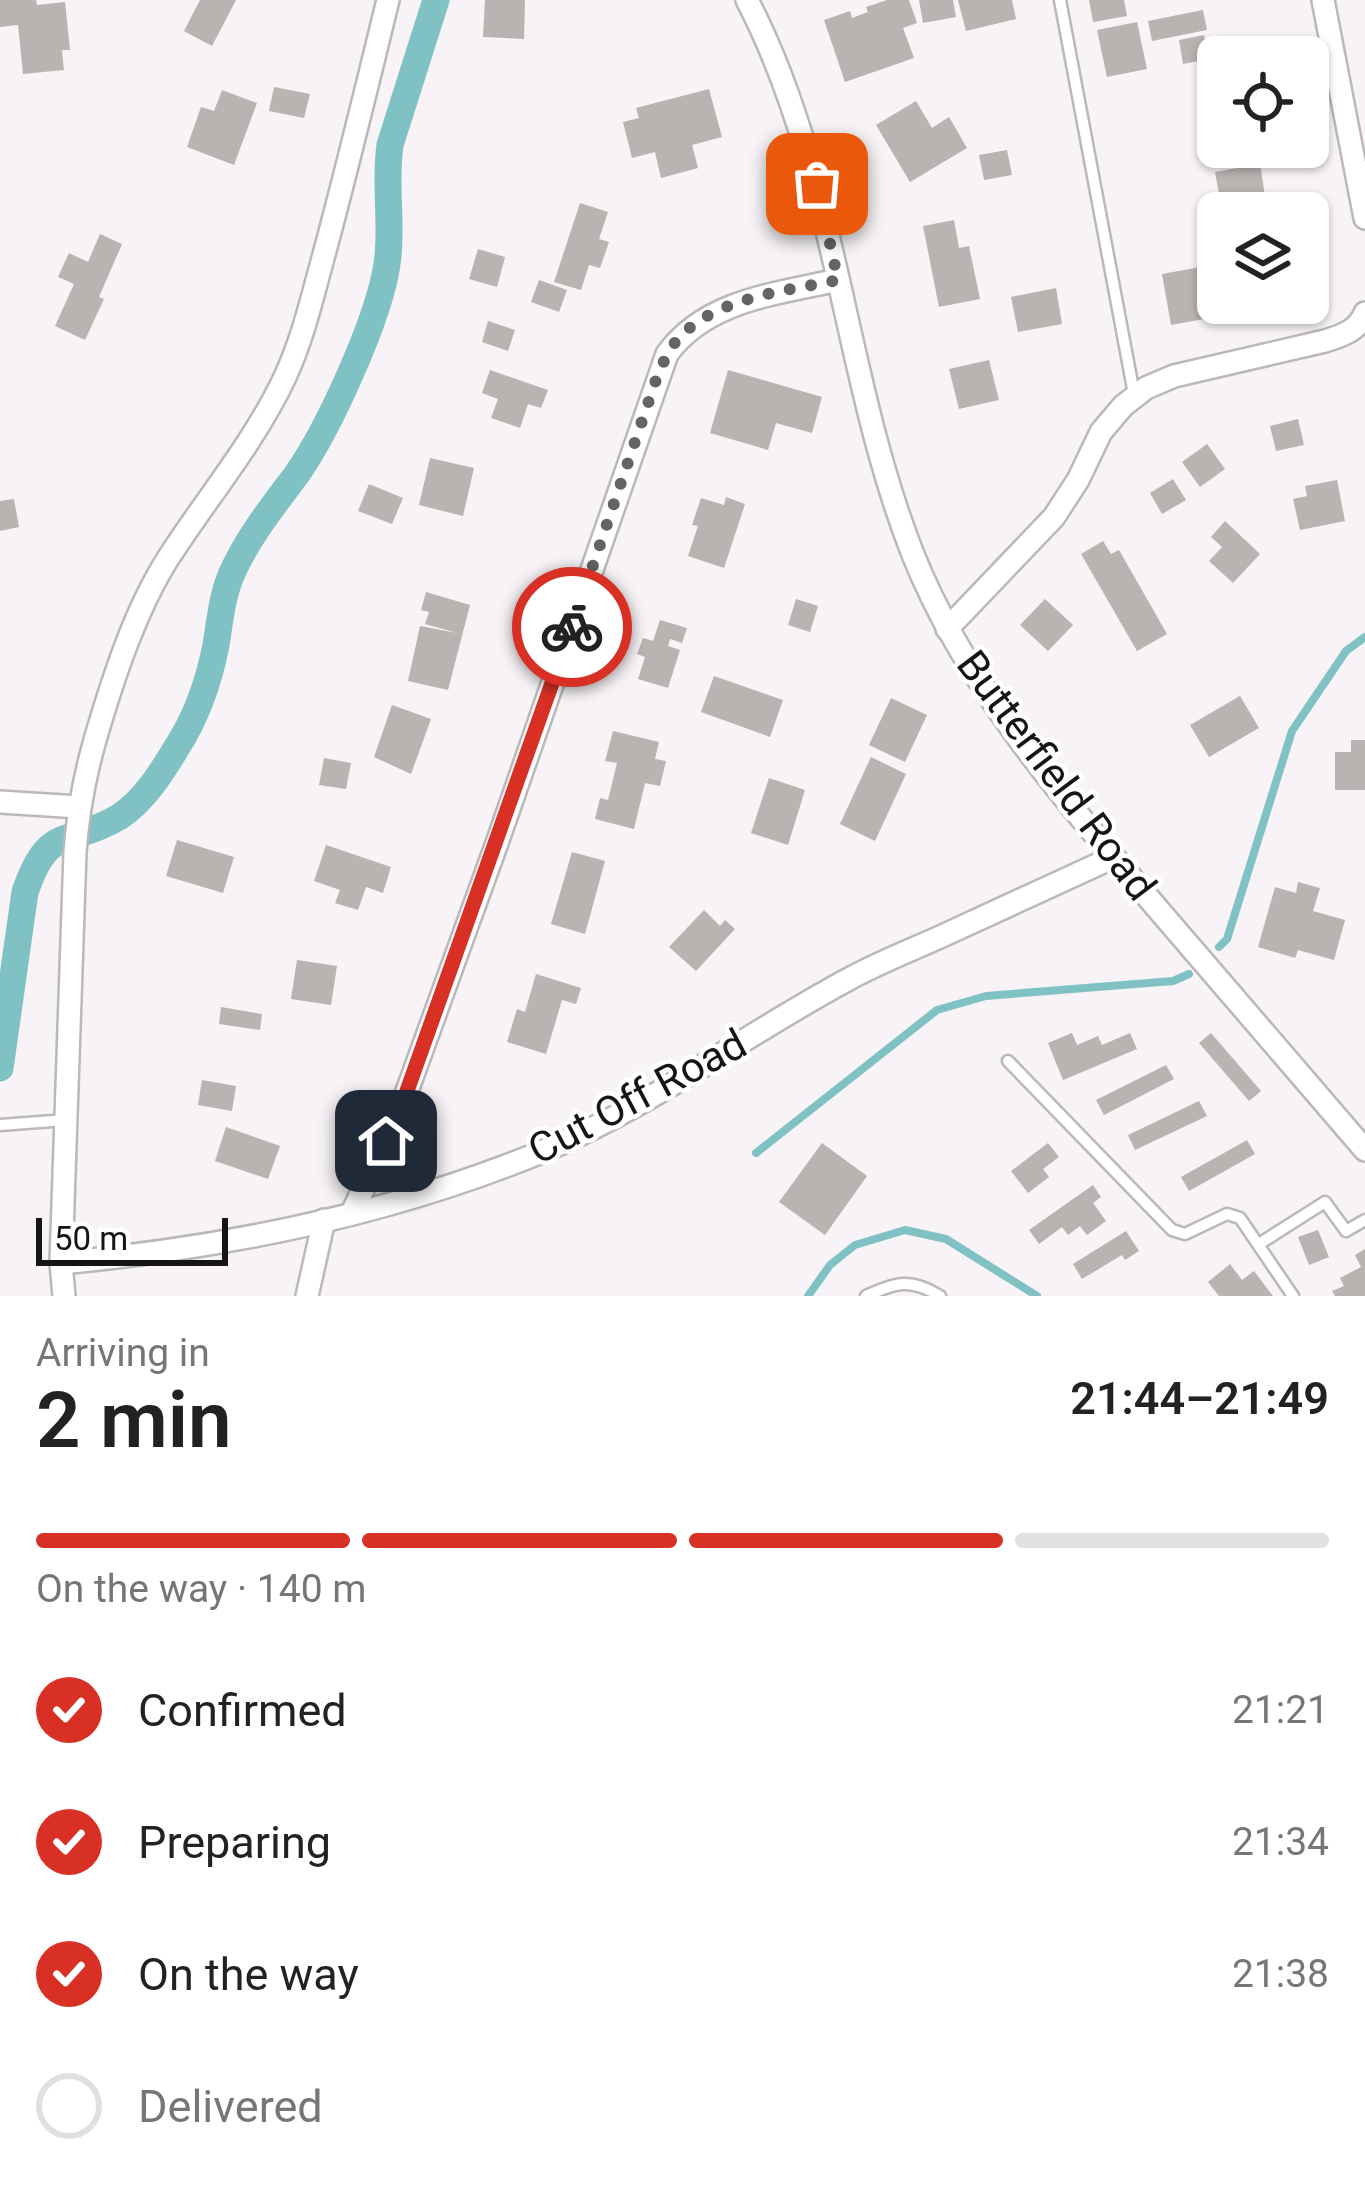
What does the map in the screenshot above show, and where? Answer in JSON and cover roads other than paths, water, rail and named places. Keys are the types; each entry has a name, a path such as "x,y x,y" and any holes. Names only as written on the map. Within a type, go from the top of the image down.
{"street":[{"path":"64,1296 61,1263 75,852 89,751 135,618 166,562 271,405 287,372 313,296 388,0"},
{"name":"Butterfield Road","path":"747,0 797,116 817,184 894,506 947,628 1007,724 1114,857 1365,1150"},
{"path":"1323,0 1356,124 1365,218"},
{"path":"352,1214 402,1105 667,354 695,323 723,309 838,280"},
{"path":"947,628 1054,517 1100,432 1146,388 1174,376 1336,338 1348,333 1365,313"},
{"path":"0,802 78,814"},
{"name":"Cut Off Road","path":"61,1263 158,1254 250,1238 452,1185 537,1154 599,1126 850,977 1114,857"},
{"path":"307,1296 324,1220"}],"lane":[{"path":"1060,0 1135,398"},
{"path":"1008,1061 1172,1230 1193,1232 1220,1216 1240,1218 1293,1296"},
{"path":"0,1125 66,1120"},
{"path":"1259,1244 1325,1202 1346,1231 1365,1220"},
{"path":"866,1296 898,1282 940,1296"}],"waterway":[{"path":"0,1068 25,892 34,870 52,846 128,810 171,757 206,685 232,573 253,534 310,454 363,342 387,264 390,145 436,0"},
{"path":"1219,947 1227,939 1292,731 1346,651 1365,637"},
{"path":"756,1153 937,1010 986,996 1173,981 1189,974"},
{"path":"808,1296 830,1265 855,1245 905,1230 946,1239 1037,1296"}]}
